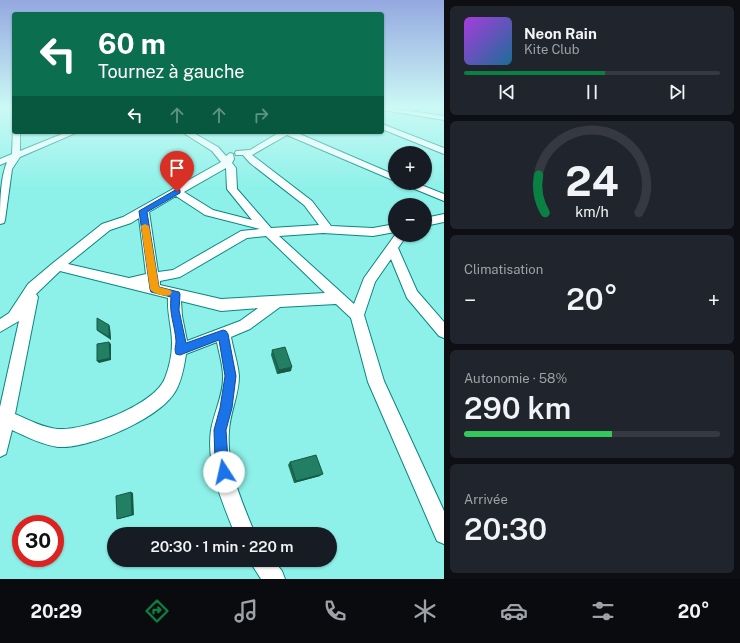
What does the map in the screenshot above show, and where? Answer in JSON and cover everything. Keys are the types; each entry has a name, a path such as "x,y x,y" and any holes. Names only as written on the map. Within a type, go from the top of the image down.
{"street":[{"path":"0,220 7,169 16,156 16,134"},
{"path":"0,162 69,134"},
{"path":"189,134 215,149 231,168 232,189 265,229 357,315 376,382 444,534"},
{"path":"202,134 208,139 234,152 246,153 252,152 283,134"},
{"path":"292,134 388,175"},
{"path":"402,134 444,151"},
{"path":"0,326 14,317 33,288 57,266 106,227 127,220 227,163 230,160 230,154 224,147"},
{"path":"246,153 253,161 308,203 328,230"},
{"path":"425,190 444,198"},
{"path":"177,192 209,213 265,229"},
{"path":"143,211 154,283"},
{"path":"432,221 444,218"},
{"path":"57,266 127,283 154,283 176,274 245,234 265,229 374,232 388,229"},
{"path":"357,315 369,281 396,242"},
{"path":"392,248 412,294 444,332"},
{"path":"154,283 175,294 221,305 338,298"},
{"path":"0,448 33,288"},
{"path":"6,419 32,430 59,438 82,436 110,427 148,408 169,388 180,350 181,342 174,310 175,294"},
{"path":"180,350 245,325 277,302"},
{"path":"223,334 231,376 226,408 220,430 222,460 230,497 242,527"},
{"path":"265,567 274,579"}],"building":[{"path":"97,318 109,325 109,337 97,330"},
{"path":"109,342 110,358 97,361 97,344"},
{"path":"285,347 292,367 279,370 272,350"},
{"path":"316,455 323,474 296,481 290,462"},
{"path":"131,492 132,515 117,519 116,496"}],"slow traffic":[{"path":"145,226 154,289 167,292"}],"route":[{"path":"177,192 143,211 154,289 175,294 174,310 181,342 180,350 223,334 231,376 226,408 220,430 224,472"}]}
